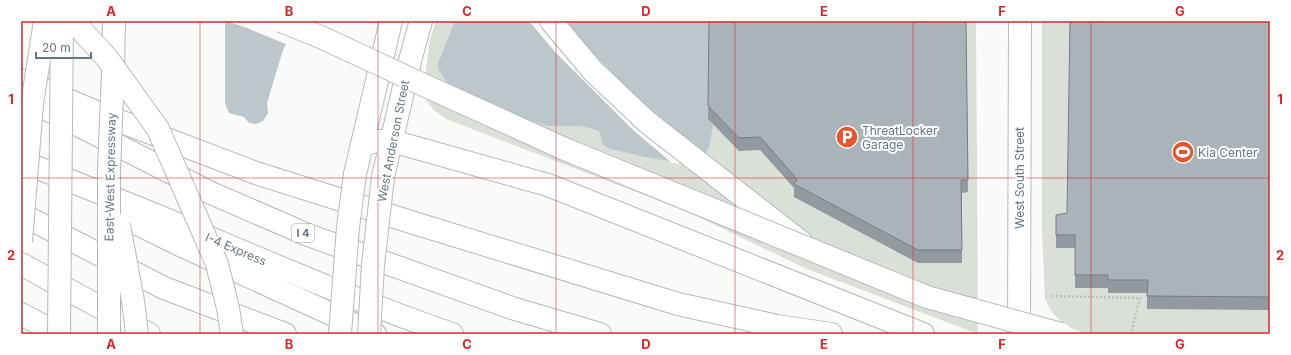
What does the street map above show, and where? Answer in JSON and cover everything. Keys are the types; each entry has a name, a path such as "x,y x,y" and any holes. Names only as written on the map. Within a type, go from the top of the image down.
{"main road":[{"path":"21,241 32,104 45,21"},
{"path":"21,314 59,334 62,21"},
{"path":"73,21 107,58 158,129 217,264 228,308 232,334"},
{"name":"East-West Expressway","path":"109,334 109,169 114,21"},
{"path":"281,21 324,38 568,150 927,297 1060,334"},
{"path":"340,334 348,227 355,174 391,21"},
{"name":"West Anderson Street","path":"369,334 373,265 383,177 421,21"},
{"path":"551,21 593,71 647,122 810,249"},
{"name":"West South Street","path":"1019,334 1020,21"},
{"path":"21,80 101,114 256,172 414,223 678,304 777,326 831,334"},
{"name":"I 4","path":"21,96 211,193 308,235 515,310 600,334"},
{"path":"362,145 377,141 392,141 548,185 923,334"},
{"name":"I-4 Express","path":"21,161 408,319 452,334"},
{"path":"21,166 178,244 375,334"},
{"path":"109,169 133,301 137,334"},
{"path":"21,214 164,288 285,334"},
{"path":"21,264 149,334"}],"path":[{"path":"1052,296 1140,298 1131,332"}],"shaded area":[{"path":"225,21 297,21 283,50 267,103 268,113 263,121 256,124 249,123 244,117 229,113 225,103"},
{"path":"436,21 976,21 978,334 807,269 686,211 446,119 434,110 426,100 424,86 430,39"},
{"path":"455,21 709,21 708,119 713,125 709,148 701,160 678,162 654,159 608,148 603,144 599,131 582,126 547,126 472,99 448,84 438,69 438,64"},
{"path":"1042,21 1270,21 1270,334 1089,334 1075,330 1068,326 1057,318 1052,312 1045,298 1042,231"}],"pier":[{"path":"226,21 297,21 299,22 288,45"},
{"path":"529,21 565,21 588,49 643,103 688,141 692,164 672,163 633,130 556,53"}],"building":[{"name":"ThreatLocker Garage","path":"709,21 966,21 968,180 961,180 962,250 918,250 794,184 797,179 760,137 739,138 708,106"},
{"name":"Kia Center","path":"1070,21 1270,21 1270,297 1147,296 1148,280 1108,280 1108,275 1075,275 1075,235 1056,235 1056,215 1067,213"}],"place":[{"name":"ThreatLocker Garage","path":"847,137"},
{"name":"Kia Center","path":"1183,152"}]}
